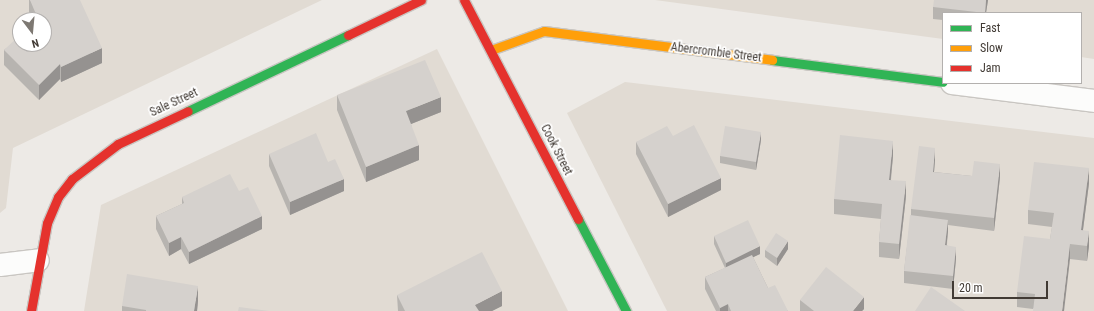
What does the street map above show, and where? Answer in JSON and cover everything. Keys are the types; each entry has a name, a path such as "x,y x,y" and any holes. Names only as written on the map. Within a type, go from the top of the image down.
{"street":[{"name":"Sale Street","path":"31,311 38,260 58,197 72,179 118,144 420,0"},
{"name":"Cook Street","path":"464,0 626,311"},
{"name":"Abercrombie Street","path":"491,50 544,31 942,82"},
{"path":"960,84 1094,101"},
{"path":"0,265 38,260"}],"shaded area":[{"path":"0,0 322,0 13,148 6,208 0,213"},
{"path":"655,0 1094,0 1094,59 1082,57 1082,12 942,12 942,39"},
{"path":"437,49 568,311 84,311 101,205"},
{"path":"625,82 1094,138 1094,311 667,311 567,113"}],"building":[{"path":"30,0 80,0 102,48 61,67 60,64 39,85 4,50 12,42 12,52 52,52 52,12 35,12"},
{"path":"934,0 986,0 985,12 933,7"},
{"path":"425,60 441,97 406,111 419,145 366,167 337,95"},
{"path":"694,125 721,178 668,204 636,142 667,126 673,136"},
{"path":"725,126 761,132 756,162 720,156"},
{"path":"316,133 328,162 335,159 344,179 290,202 269,154"},
{"path":"840,135 893,141 889,180 906,181 899,244 879,242 882,204 834,199"},
{"path":"919,146 935,148 933,172 972,176 974,161 1000,164 994,218 911,209"},
{"path":"1034,162 1089,168 1081,230 1089,231 1087,246 1070,244 1062,311 1033,311 1035,294 1017,292 1024,236 1050,239 1054,213 1028,210"},
{"path":"230,174 239,191 248,187 262,216 189,252 181,237 169,243 156,216 184,203 182,197"},
{"path":"910,215 948,220 945,245 956,247 953,276 904,271"},
{"path":"748,220 760,246 726,263 714,236"},
{"path":"776,233 788,241 777,258 765,250"},
{"path":"482,252 502,291 475,305 479,311 405,311 397,295"},
{"path":"752,255 768,288 775,285 788,311 731,311 728,304 720,308 705,277"},
{"path":"826,267 864,297 853,311 814,311 800,300"},
{"path":"127,274 198,286 194,311 146,311 122,306"},
{"path":"931,287 965,311 915,311"},
{"path":"239,307 269,311 238,311"}],"traffic: fast":[{"path":"188,111 348,35"},
{"path":"772,60 942,82"},
{"path":"578,219 626,311"}],"traffic: slow":[{"path":"491,50 544,31 772,60"}],"traffic: jam":[{"path":"348,35 421,0"},
{"path":"464,0 578,219"},
{"path":"31,311 47,223 58,197 72,179 118,144 188,111"}]}
